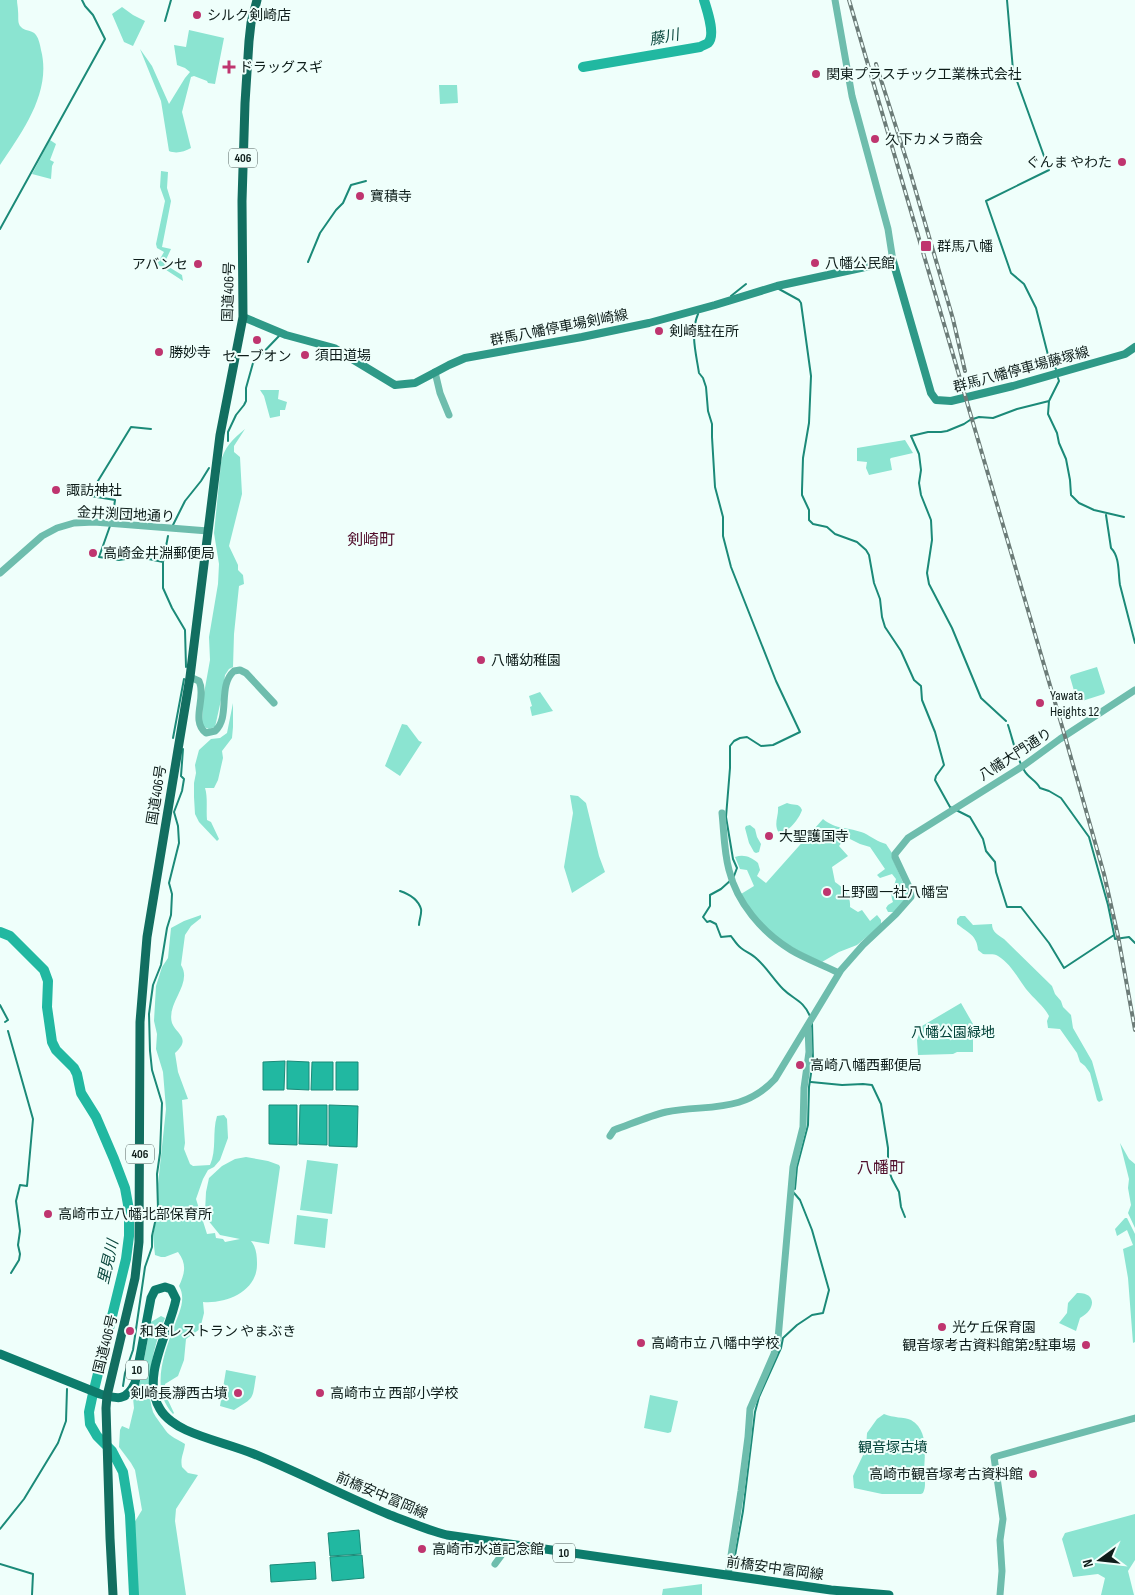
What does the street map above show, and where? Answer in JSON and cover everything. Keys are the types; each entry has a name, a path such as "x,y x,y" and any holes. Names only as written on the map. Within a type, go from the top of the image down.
{"highway":[{"name":"国道406号","path":"113,1595 107,1440 103,1395 135,1278 139,1242 140,1022 143,967 155,883 190,677 220,435 243,317 242,201 246,103 249,41 257,0"}],"main road":[{"name":"群馬八幡停車場剣崎線","path":"243,317 286,335 334,348 395,385 415,383 465,358 649,323 777,286 894,261"},
{"name":"群馬八幡停車場藤塚線","path":"894,261 931,393 936,400 951,401 1013,386 1124,354 1135,347"},
{"name":"前橋安中富岡線","path":"103,1395 121,1398 131,1392 135,1383 151,1298 155,1290 165,1287 171,1289 176,1299 158,1354 154,1387 160,1409 167,1418 186,1430 254,1454 360,1502 424,1528 462,1538 831,1590 889,1595"},
{"path":"0,1354 103,1395"}],"street":[{"path":"835,0 852,96 888,229 894,261"},
{"path":"435,372 440,393 449,415"},
{"name":"金井渕団地通り","path":"0,573 42,536 57,528 74,523 94,522 208,532"},
{"path":"190,677 199,681 202,688 199,722 201,729 206,732 215,731 220,724 228,681 234,671 240,670 246,673 274,702"},
{"name":"八幡大門通り","path":"839,973 863,945 911,897 910,888 896,857 896,854 908,838 1023,766 1135,690"},
{"path":"610,1136 614,1130 663,1113 724,1107 760,1093 775,1079 839,973 781,943 745,907 733,884 728,868 722,813"},
{"path":"728,1575 741,1491 750,1409 778,1339 793,1166 803,1127 804,1088 809,1052 808,1027"},
{"path":"1000,1595 1002,1516 994,1456 1135,1418"},
{"path":"495,1564 509,1544"}],"green space":[{"path":"0,0 17,0 19,25 34,33 39,40 43,66 39,96 33,111 0,165"},
{"path":"122,7 145,21 133,46 124,42 112,14"},
{"path":"189,30 224,38 215,84 208,83 194,76 191,77 182,112 191,148 174,152 169,151 161,101 140,49 152,66 169,104 190,72 177,65 174,45 186,47"},
{"path":"439,85 457,85 458,103 440,104"},
{"path":"50,140 56,144 50,160 54,162 51,179 32,174"},
{"path":"161,171 168,172 167,188 171,201 162,247 171,249 164,264 182,275 183,281 157,264 164,252 157,248 156,244 165,201 160,187"},
{"path":"260,390 279,390 278,399 287,402 285,410 280,410 280,416 270,418 264,396"},
{"path":"245,429 234,446 234,452 240,457 242,494 229,546 238,565 238,570 243,575 244,584 239,586 233,667 225,675 215,727 209,729 204,727 202,723 203,699 210,660 209,637 218,584 219,564 214,533 221,463 227,448"},
{"path":"905,440 913,453 891,458 892,470 869,475 866,468 867,462 857,461 857,448"},
{"path":"1097,667 1104,694 1077,701 1071,675"},
{"path":"540,692 553,711 532,716 529,696"},
{"path":"233,703 232,738 222,751 223,758 218,780 214,788 205,788 207,820 211,822 219,839 217,841 199,822 195,814 195,765 199,750 211,739 220,738 227,733"},
{"path":"402,724 407,725 419,741 422,742 400,776 385,766"},
{"path":"570,795 578,796 586,803 599,856 605,872 572,893 564,867 573,813"},
{"path":"787,803 798,805 802,810 793,824 779,833 776,823 778,807"},
{"name":"上野國一社八幡宮","path":"823,819 838,827 864,833 886,844 892,853 908,894 895,912 888,912 886,908 893,902 892,893 896,879 892,874 880,878 877,875 885,869 870,847 846,837 839,846 848,856 832,867 835,882 846,893 850,907 858,912 862,910 870,921 877,915 881,920 881,925 857,945 839,952 822,962 803,953 776,936 768,930 750,909 741,894 754,886 747,870 740,869 735,857 747,857 758,863 760,870 757,876 766,883"},
{"path":"750,825 755,829 761,844 759,852 756,853 749,843 745,828"},
{"path":"201,915 201,918 191,926 185,935 181,965 184,979 171,1016 174,1027 183,1040 180,1048 175,1053 178,1072 188,1099 182,1100 184,1149 190,1164 193,1166 210,1165 217,1116 224,1115 227,1119 228,1138 220,1160 214,1167 208,1170 196,1199 207,1234 215,1233 216,1238 223,1239 225,1242 240,1239 220,1235 207,1219 205,1212 209,1178 222,1166 235,1159 246,1157 268,1161 280,1167 269,1244 251,1241 256,1251 257,1263 256,1273 247,1288 239,1294 222,1301 203,1302 204,1313 200,1329 186,1339 184,1360 178,1376 165,1384 166,1396 173,1414 162,1394 161,1371 166,1348 181,1307 182,1296 179,1286 183,1277 184,1265 178,1252 165,1257 155,1255 153,1236 157,1215 158,1184 166,1109 163,1072 156,1049 157,1034 154,1021 156,986 162,967 168,958 171,928"},
{"path":"960,916 965,916 973,925 992,924 996,933 1052,986 1063,1007 1071,1015 1073,1028 1092,1061 1103,1100 1099,1102 1097,1100 1090,1073 1080,1062 1077,1053 1060,1029 1048,1028 1047,1021 1049,1016 1047,1012 1002,959 996,955 983,954 978,950 974,938 957,924 957,919"},
{"name":"八幡公園緑地","path":"961,1003 973,1024 973,1052 918,1055 917,1040 922,1026"},
{"path":"1120,1143 1129,1159 1135,1164 1135,1228 1128,1213 1131,1205 1128,1188 1129,1179"},
{"path":"307,1160 338,1164 332,1214 300,1210"},
{"path":"297,1215 328,1219 325,1248 294,1244"},
{"path":"1127,1218 1135,1234 1135,1342 1133,1343 1128,1278 1123,1249 1133,1245 1127,1230 1117,1236 1115,1229"},
{"path":"1077,1293 1088,1295 1092,1302 1089,1311 1080,1318 1076,1331 1059,1323 1067,1313 1068,1303"},
{"path":"161,1316 165,1318 154,1352 150,1377 150,1401 153,1412 167,1433 185,1444 182,1467 188,1473 198,1475 176,1509 175,1521 186,1595 134,1595 134,1523 142,1510 135,1470 119,1447 120,1430 122,1426 129,1429 134,1408 133,1398 138,1392 151,1322"},
{"name":"剣崎長瀞西古墳","path":"226,1370 256,1376 251,1397 246,1403 234,1410 220,1406"},
{"path":"650,1395 678,1401 671,1432 644,1428"},
{"name":"観音塚古墳","path":"884,1414 911,1420 921,1431 925,1445 925,1484 924,1491 921,1494 882,1494 854,1488 853,1476 866,1449 867,1433 877,1419"},
{"path":"1135,1514 1135,1560 1128,1571 1134,1595 1101,1595 1105,1578 1098,1574 1073,1577 1062,1539 1065,1533"},
{"path":"702,1584 702,1595 662,1595 663,1589"}],"shaded area":[{"path":"285,1061 284,1090 263,1090 263,1062"},
{"path":"287,1061 309,1062 309,1090 287,1089"},
{"path":"312,1062 333,1062 333,1090 311,1090"},
{"path":"336,1062 358,1062 358,1090 336,1090"},
{"path":"269,1105 297,1105 297,1145 269,1144"},
{"path":"300,1105 327,1105 327,1145 299,1144"},
{"path":"329,1105 358,1106 357,1147 329,1146"},
{"path":"359,1530 361,1554 330,1556 328,1533"},
{"path":"362,1555 364,1578 332,1581 330,1557"},
{"path":"315,1562 316,1579 271,1582 270,1565"}],"waterway":[{"path":"0,229 105,39 93,15 82,0"},
{"path":"165,21 171,0"},
{"name":"藤川","path":"583,67 700,47 707,43 711,34 709,16 704,0"},
{"path":"1007,0 1013,70 1049,170 986,201 1011,273 1024,284 1036,308 1048,355 1056,369"},
{"path":"308,262 320,233 343,203 351,185 366,181"},
{"path":"731,296 746,284"},
{"path":"779,289 801,303 811,376 809,423 803,458 802,490 802,495 809,510 809,520 813,524 827,527 835,534 857,542 869,555 885,627 901,651 914,680 921,686 922,700 935,732 944,765 935,780 952,808"},
{"path":"698,314 694,328 694,343 699,373 706,387 708,411 712,424 715,487 723,517 723,536 731,567 776,681 800,732 773,745 761,746 747,737 734,741 730,746 726,817 733,859 737,868 734,876"},
{"path":"228,441 228,432 236,415 246,401 246,388 253,363 279,336"},
{"path":"1058,378 1059,381 1049,401 1048,414 1066,459 1071,495 1079,503 1094,510 1124,517"},
{"path":"1006,721 981,698 952,628 929,584 927,573 932,540 931,520 921,495 919,454 911,436 928,432 947,431 979,417 993,418 1017,409 1049,401"},
{"path":"112,521 115,500 91,496 90,494 131,427 151,429"},
{"path":"173,525 185,501 209,468"},
{"path":"1106,515 1111,548 1116,556 1120,585 1135,643"},
{"path":"110,526 99,557 119,560 139,557 163,562"},
{"path":"168,536 163,562 163,588 185,630 186,667"},
{"path":"173,738 184,679"},
{"path":"1008,725 1021,765 1026,773 1040,788 1061,798 1089,837 1108,905 1115,939 1129,937 1135,943"},
{"path":"123,1386 125,1373 133,1350 145,1267 152,1247 152,1236 158,1209 157,1174 160,1153 162,1103 152,1070 149,1014 153,985 161,965 171,915 172,894 169,883 179,843 178,826 174,812 182,791 184,779 181,776 183,749"},
{"path":"956,810 970,817 983,839 986,851 995,862 996,872 1007,907 1021,907 1049,943 1064,968 1114,935"},
{"path":"731,880 721,889 710,895 710,906 703,917 707,922 710,921 716,924 721,937 731,936 740,947 757,959 783,989 804,1007 810,1016"},
{"path":"400,891 413,897 420,905 419,925"},
{"name":"里見川","path":"0,932 10,936 44,970 48,981 47,1007 52,1042 56,1050 74,1068 81,1093 96,1117 125,1188 129,1210 129,1236 126,1259 89,1412 90,1424 97,1436 112,1451 123,1472 130,1515 134,1595"},
{"path":"0,1005 8,1020 5,1022"},
{"path":"795,1189 797,1167 808,1125 809,1087 813,1060 812,1023"},
{"path":"8,1031 33,1119 27,1186 20,1185 16,1201 20,1231 18,1245 20,1254 19,1260 11,1273"},
{"path":"811,1082 872,1085 881,1104 888,1148 888,1168 899,1192 901,1207 905,1217"},
{"path":"733,1567 743,1511 755,1412 759,1397 781,1348 783,1338 812,1315 823,1313 829,1290 812,1230 800,1200 794,1193"},
{"path":"0,1529 24,1499 58,1443 66,1421 67,1389"},
{"path":"0,1564 33,1574 32,1595"}],"railway":[{"path":"849,0 1104,874 1118,936 1135,1030"},
{"path":"876,64 909,168 953,319 965,371"}],"place":[{"name":"シルク剣崎店","path":"197,15"},
{"name":"ドラッグスギ","path":"229,67"},
{"name":"関東プラスチック工業株式会社","path":"816,74"},
{"name":"久下カメラ商会","path":"875,139"},
{"name":"ぐんま やわた","path":"1122,162"},
{"name":"寶積寺","path":"360,196"},
{"name":"群馬八幡","path":"926,246"},
{"name":"八幡公民館","path":"815,263"},
{"name":"アバンセ","path":"198,264"},
{"name":"剣崎駐在所","path":"659,331"},
{"name":"セーブオン","path":"257,340"},
{"name":"勝妙寺","path":"159,352"},
{"name":"須田道場","path":"305,355"},
{"name":"諏訪神社","path":"56,490"},
{"name":"高崎金井淵郵便局","path":"93,553"},
{"name":"八幡幼稚園","path":"481,660"},
{"name":"Yawata Heights 12","path":"1040,703"},
{"name":"大聖護国寺","path":"769,836"},
{"name":"上野國一社八幡宮","path":"827,892"},
{"name":"高崎八幡西郵便局","path":"800,1065"},
{"name":"高崎市立八幡北部保育所","path":"48,1214"},
{"name":"光ケ丘保育園","path":"942,1327"},
{"name":"和食レストラン やまぶき","path":"130,1331"},
{"name":"高崎市立 八幡中学校","path":"641,1343"},
{"name":"観音塚考古資料館第2駐車場","path":"1086,1345"},
{"name":"剣崎長瀞西古墳","path":"238,1393"},
{"name":"高崎市立 西部小学校","path":"320,1393"},
{"name":"高崎市観音塚考古資料館","path":"1033,1474"},
{"name":"高崎市水道記念館","path":"422,1549"}],"district":[{"name":"剣崎町","path":"371,539"},
{"name":"八幡町","path":"881,1167"}]}
